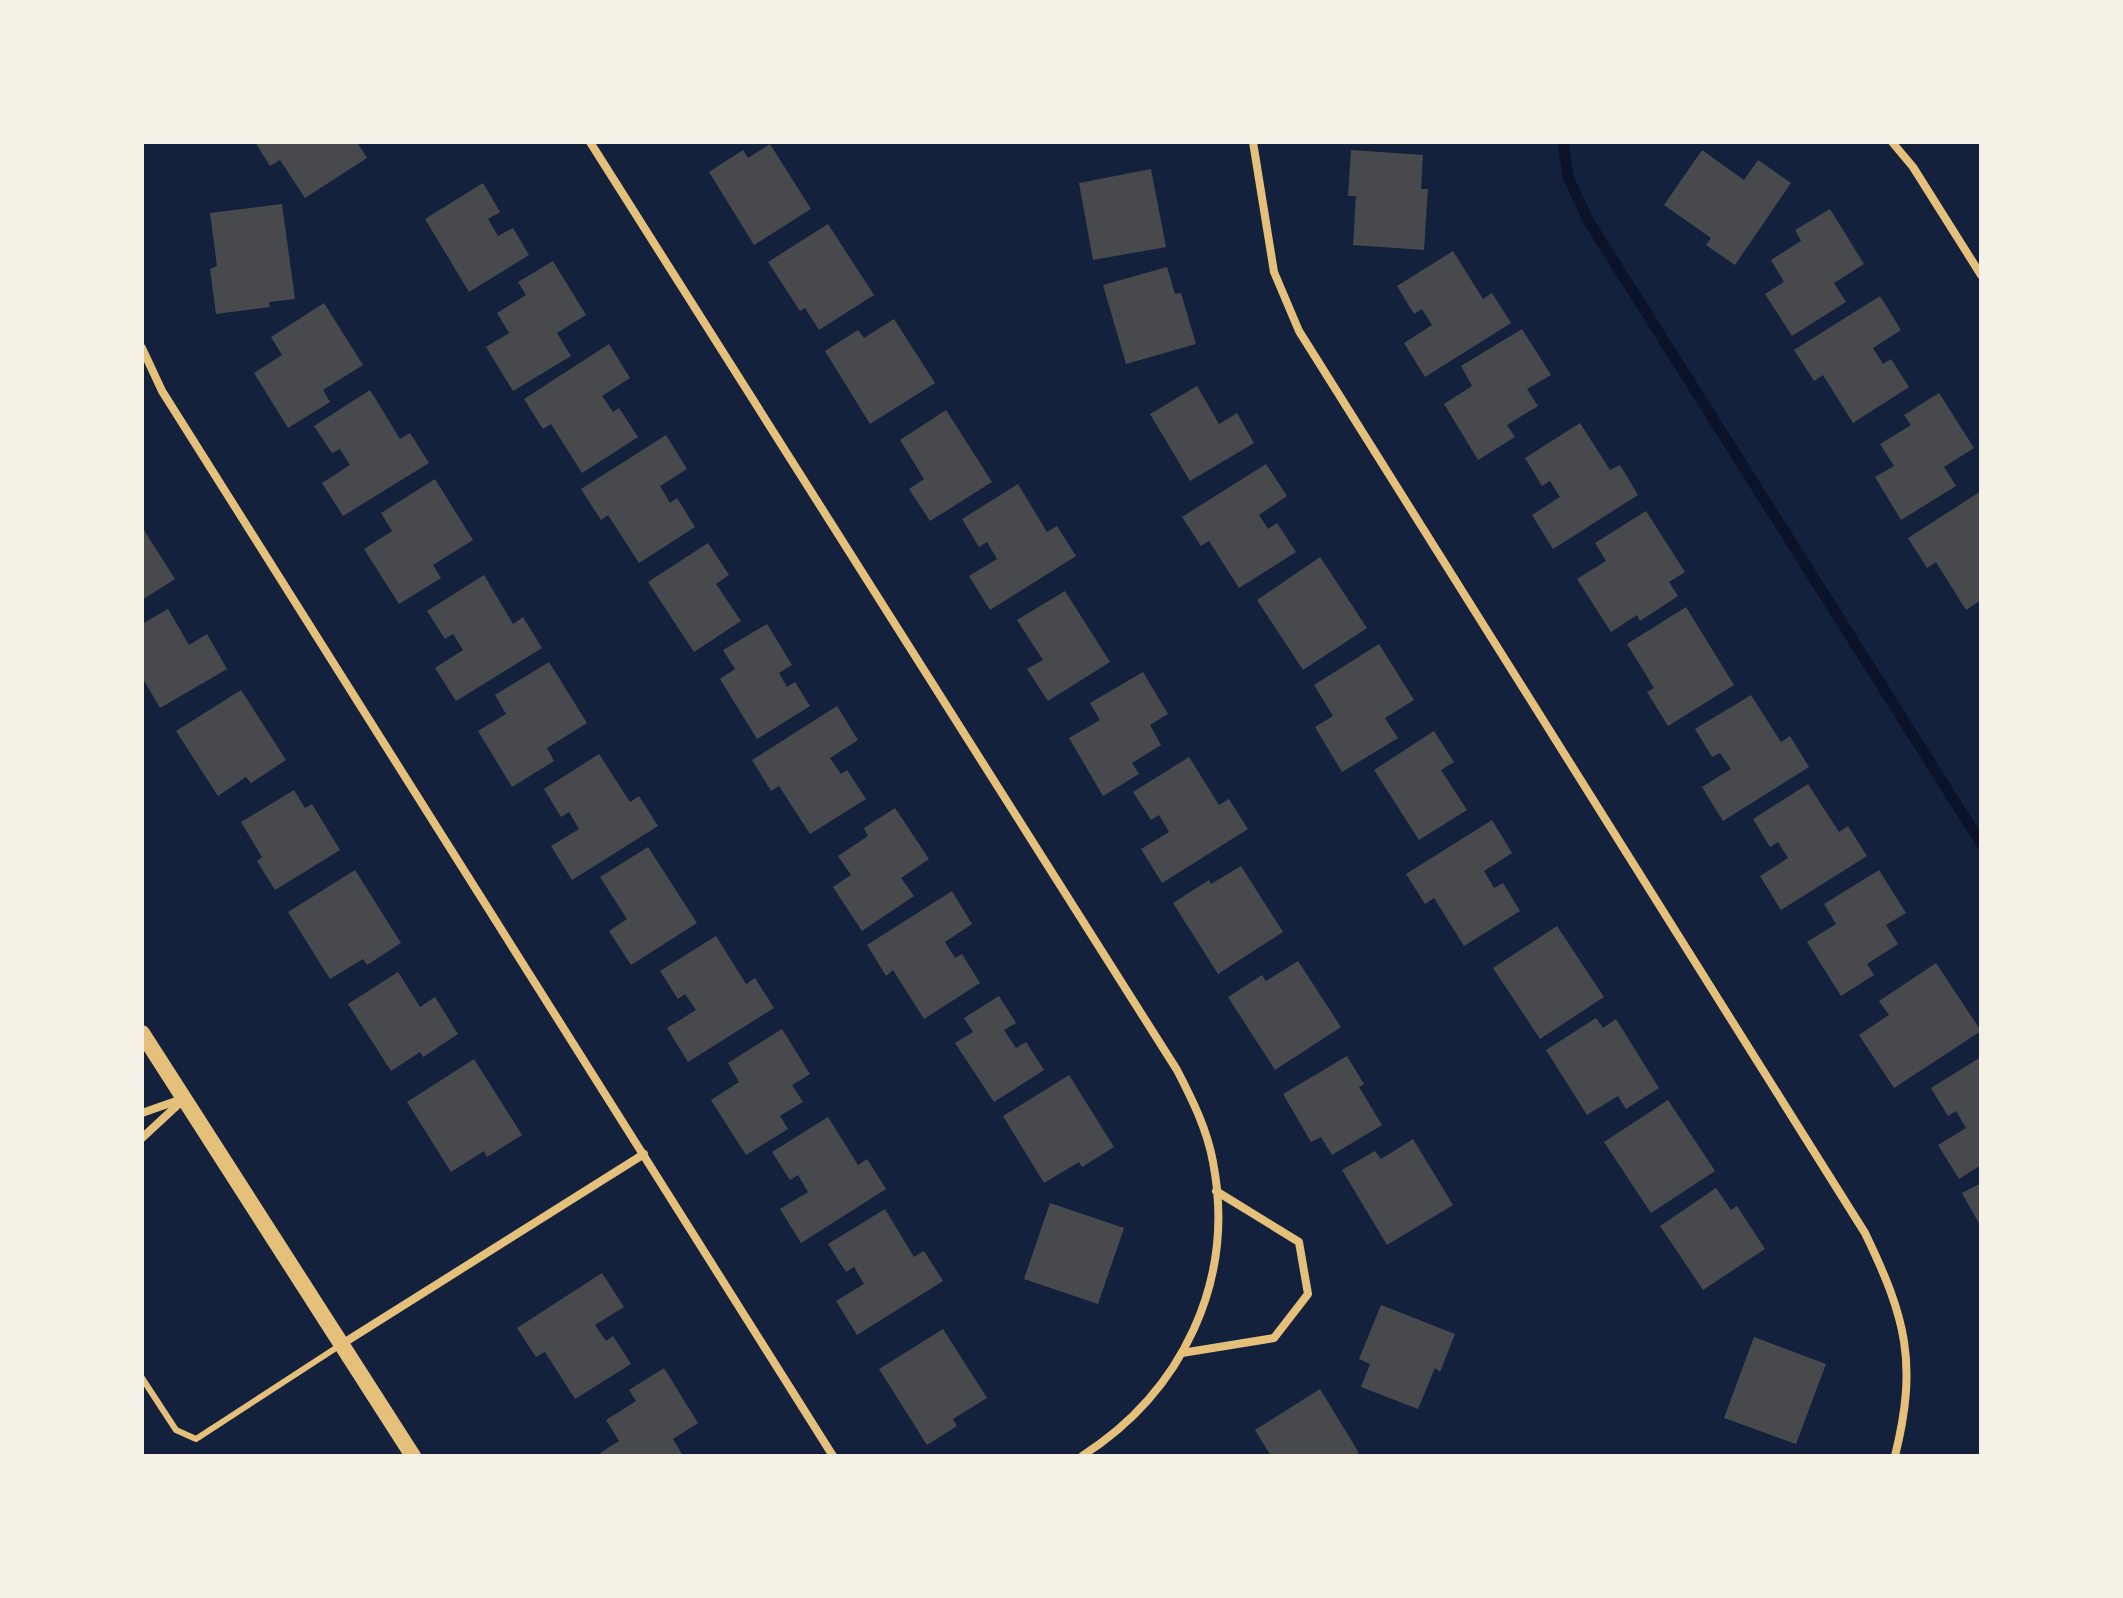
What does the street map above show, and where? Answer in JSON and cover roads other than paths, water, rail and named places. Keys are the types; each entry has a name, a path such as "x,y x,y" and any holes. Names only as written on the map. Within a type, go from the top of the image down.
{"main road":[{"path":"142,1033 413,1456"}],"street":[{"path":"590,142 1177,1070 1198,1111 1213,1161 1218,1212 1214,1270 1197,1324 1149,1403 1116,1434 1082,1456"},
{"path":"1253,142 1274,272 1299,331 1865,1233 1890,1285 1909,1364 1902,1427 1895,1456"},
{"path":"1892,142 1913,167 1981,275"},
{"path":"142,348 162,391 833,1456"},
{"path":"142,1113 184,1099"},
{"path":"142,1138 184,1099"},
{"path":"342,1344 644,1154"},
{"path":"1182,1353 1274,1338 1308,1294 1299,1242 1216,1191"}],"lane":[{"path":"142,1378 176,1430 196,1439 342,1344"}],"waterway":[{"path":"1563,142 1568,177 1589,222 1981,843"}]}
